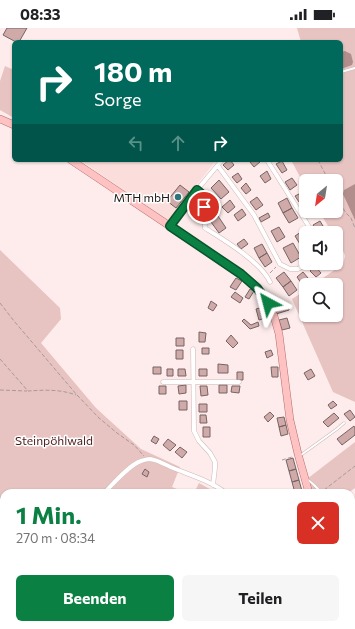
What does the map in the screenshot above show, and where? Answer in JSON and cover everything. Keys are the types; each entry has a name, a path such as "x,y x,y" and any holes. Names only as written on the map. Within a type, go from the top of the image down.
{"main road":[{"path":"0,119 12,125"},
{"path":"74,162 241,274 257,288 268,303 278,329 287,401 298,456 308,489"}],"street":[{"path":"170,226 221,162"},
{"path":"268,162 309,226"},
{"path":"218,166 254,214 280,264 290,269 299,268"},
{"path":"197,190 204,196 205,228 227,241 244,254 255,263 269,280"},
{"path":"193,349 194,431 199,441 210,453 215,462 213,485"},
{"path":"163,382 239,382"},
{"path":"108,489 132,465 146,459 151,459 221,489"}],"lane":[{"path":"343,71 355,68"},
{"path":"298,456 344,423"},
{"path":"304,477 319,489"}],"path":[{"path":"319,162 326,174"},
{"path":"343,208 351,218 355,228"},
{"path":"269,280 274,268 280,264"},
{"path":"0,303 77,395 99,418 134,445 146,459"},
{"path":"0,359 28,391"},
{"path":"0,390 66,391 77,395"},
{"path":"282,460 298,456"},
{"path":"326,489 355,466"}],"shaded area":[{"path":"343,52 351,54 353,62 352,65 343,68"},
{"path":"83,162 214,162 169,221"},
{"path":"355,184 355,220 343,194 344,190"}],"green space":[{"path":"297,28 355,28 355,402 333,392 302,322 343,322 343,278 323,278 334,270 343,270 345,256 343,251 343,226 328,226 323,218 343,218 343,174 299,175 292,162 343,162 343,40 300,40"},
{"path":"5,66 12,69 12,117 0,110 0,81"},
{"name":"Steinpöhlwald","path":"0,250 60,308 61,319 41,343 96,408 141,449 180,467 172,487 177,489 0,489"},
{"path":"299,294 299,315 292,299"},
{"path":"355,442 355,488 311,489 307,479"},
{"path":"199,483 210,489 196,489"}],"building":[{"path":"7,28 27,28 20,40 12,40 3,35"},
{"path":"227,162 232,162 234,165 228,170 223,165"},
{"path":"250,162 260,162 254,167"},
{"path":"283,162 287,170 282,173 276,164"},
{"path":"267,171 271,179 265,183 260,176"},
{"path":"238,173 242,179 237,183 232,177"},
{"path":"292,178 297,185 290,190 285,182"},
{"path":"219,180 229,192 221,199 211,188"},
{"path":"246,183 251,190 246,194 241,188"},
{"name":"MTH mbH","path":"180,185 189,192 176,208 167,201"},
{"path":"299,194 299,202 295,196"},
{"path":"257,197 263,205 256,210 250,202"},
{"path":"209,198 214,198 214,211 209,211"},
{"path":"287,198 292,208 283,213 278,203"},
{"path":"230,200 235,207 228,213 222,207"},
{"path":"292,208 298,218 289,223 283,213"},
{"path":"242,209 246,215 238,221 234,215"},
{"path":"268,213 270,217 261,222 259,218"},
{"path":"218,216 226,228 219,233 211,222"},
{"path":"320,221 323,226 314,226"},
{"path":"279,227 285,237 277,242 271,231"},
{"path":"299,233 299,242 295,236"},
{"path":"244,239 248,244 241,249 237,244"},
{"path":"293,243 299,254 299,258 291,263 283,248"},
{"path":"262,244 267,253 259,258 254,248"},
{"path":"267,253 272,262 265,267 259,258"},
{"path":"318,270 321,273 316,277 310,271"},
{"path":"284,272 291,281 283,287 276,278"},
{"path":"303,272 308,278 299,278 299,280 297,277"},
{"path":"236,278 242,281 236,290 230,287"},
{"path":"291,281 297,290 289,296 283,287"},
{"path":"250,289 254,291 249,299 245,297"},
{"path":"235,292 243,298 240,303 231,297"},
{"path":"211,301 217,305 213,311 208,308"},
{"path":"288,305 289,310 276,314 275,309"},
{"path":"263,307 266,318 259,320 256,309"},
{"path":"287,318 290,328 282,330 279,320"},
{"path":"244,319 251,325 258,322 259,326 250,329 242,321"},
{"path":"199,332 206,333 205,342 199,342"},
{"path":"231,335 238,343 233,348 226,341"},
{"path":"176,338 184,338 184,346 176,346"},
{"path":"202,348 209,348 209,354 202,354"},
{"path":"176,350 183,350 183,359 176,359"},
{"path":"271,350 273,355 267,358 265,352"},
{"path":"218,364 228,365 228,373 218,373"},
{"path":"153,367 161,367 161,374 153,374"},
{"path":"271,367 278,367 278,377 272,377"},
{"path":"167,369 173,369 173,376 167,376"},
{"path":"178,369 185,369 186,376 178,376"},
{"path":"199,369 207,369 207,376 199,376"},
{"path":"311,369 315,376 308,380 304,373"},
{"path":"237,372 243,372 243,380 237,380"},
{"path":"186,385 186,393 179,394 178,386"},
{"path":"219,385 227,385 227,393 219,393"},
{"path":"159,386 166,386 166,394 159,394"},
{"path":"200,386 207,386 208,395 201,396"},
{"path":"232,386 240,386 239,393 231,392"},
{"path":"179,401 187,401 187,410 179,410"},
{"path":"333,401 337,405 331,409 328,405"},
{"path":"199,404 207,404 207,412 199,412"},
{"path":"350,410 355,417 350,421 344,414"},
{"path":"270,412 274,416 268,422 264,417"},
{"path":"334,413 339,418 328,427 323,422"},
{"path":"200,415 206,415 207,423 200,423"},
{"path":"284,417 286,425 279,427 277,418"},
{"path":"286,425 288,434 281,436 279,427"},
{"path":"354,426 355,435 342,445 337,439"},
{"path":"203,427 210,427 210,437 203,437"},
{"path":"154,436 159,439 156,444 151,441"},
{"path":"168,439 176,445 170,451 163,445"},
{"path":"180,447 187,452 182,458 175,452"},
{"path":"293,458 296,469 289,471 286,460"},
{"path":"145,469 149,472 147,477 142,474"},
{"path":"296,469 299,480 292,482 289,471"},
{"path":"299,480 301,489 294,489 292,482"}],"place":[{"name":"MTH mbH","path":"178,197"}],"route":[{"path":"204,207 204,196 197,190 170,226 241,274 257,288 268,303"}]}
